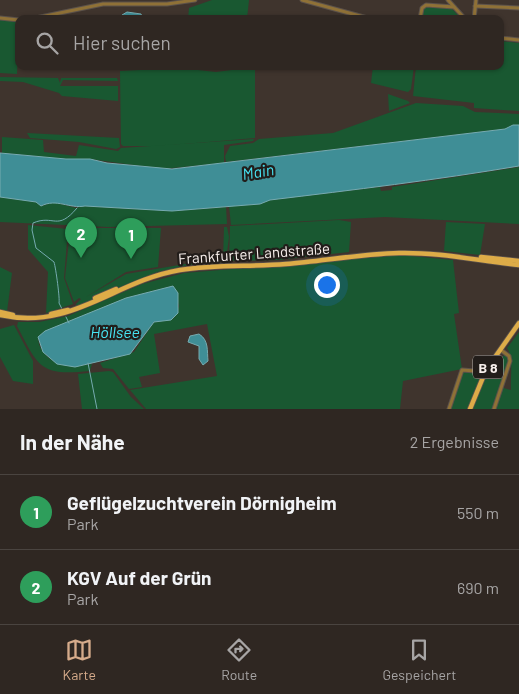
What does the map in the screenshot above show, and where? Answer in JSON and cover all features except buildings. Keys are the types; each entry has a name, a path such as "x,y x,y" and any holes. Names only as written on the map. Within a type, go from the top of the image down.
{"main road":[{"name":"Frankfurter Landstraße","path":"0,314 22,316 56,313 76,308 146,276 197,265 284,262 397,250 519,261"},
{"name":"Frankfurter Landstraße","path":"0,314 28,319 57,316 77,310 152,277 197,268 285,264 400,253 519,265"},
{"name":"B 8","path":"470,409 483,376 519,323"}],"street":[{"path":"50,15 110,3 167,4 195,0"},
{"path":"302,0 356,15"},
{"path":"448,0 461,15"},
{"path":"474,15 476,0"},
{"path":"421,15 422,8 426,5 454,7"},
{"path":"475,6 519,8"},
{"path":"0,18 15,20"},
{"path":"504,38 519,40"},
{"path":"494,409 510,362 509,356 501,350"},
{"path":"449,409 462,370 475,371 483,376"}],"green space":[{"path":"212,0 249,0 247,15 188,15 189,8"},
{"path":"427,6 452,9 458,15 422,15 423,10"},
{"path":"0,18 15,20 15,70 17,70 17,74 0,73"},
{"path":"504,41 519,43 519,111 474,108 474,103 413,96 416,70 504,70"},
{"path":"198,70 216,72 255,70 255,138 161,146 123,146 121,144 120,71"},
{"path":"373,70 413,70 411,89 408,92 371,83"},
{"path":"0,77 58,78 60,83 61,78 117,78 118,81 63,80 60,86 118,86 118,101 62,96 59,93 23,82 0,81"},
{"path":"388,94 408,101 410,103 389,111"},
{"path":"416,103 463,106 475,112 519,114 519,125 505,129 226,162 225,156 230,146 253,143 259,139 333,133"},
{"path":"27,133 119,138 120,147 116,149 79,142 30,138"},
{"path":"2,137 43,140 44,152 76,156 79,145 118,151 121,148 254,139 253,141 224,145 224,163 162,169 90,159 66,159 2,153"},
{"path":"519,167 519,224 385,217 231,225 229,206 260,204 270,200 380,187 381,191 392,190 392,187"},
{"path":"0,197 36,202 42,206 53,202 76,208 85,206 172,211 226,207 227,224 109,227 0,222"},
{"path":"339,220 351,222 349,252 278,260 229,261 230,226"},
{"path":"446,222 485,224 480,255 444,251"},
{"path":"28,225 68,229 64,278 73,304 46,313 48,272 28,249"},
{"path":"224,227 227,227 229,237 226,261 223,261"},
{"path":"74,228 161,228 158,267 126,272 86,297 126,274 197,262 223,262 188,265 157,272 77,306 76,304 81,299 79,298 74,302 65,278 70,231"},
{"path":"401,255 453,260 459,313 454,314 462,369 403,381 400,409 146,409 130,390 217,376 207,324 154,334 160,373 139,377 142,387 129,389 113,369 103,368 100,363 134,352 154,322 174,318 179,306 173,286 126,298 40,335 40,346 52,360 71,366 92,364 90,371 61,372 43,366 31,351 17,326 18,322 39,322 68,316 142,284 184,273"},
{"path":"0,267 12,273 7,312 0,309"},
{"path":"14,325 33,361 33,384 13,381 0,357 0,329"},
{"path":"519,332 519,409 451,409 463,372 475,373 482,382 497,357 489,372 505,354 509,360 500,387 511,390 511,363 507,348"},
{"path":"113,372 131,397 144,409 82,409 78,374"}],"water":[{"path":"127,12 141,15 122,15"},
{"name":"Main","path":"513,125 519,125 519,166 270,200 260,204 172,211 79,207 58,203 41,206 36,202 0,197 0,153 66,159 90,159 107,163 172,169 505,129"},
{"name":"Höllsee","path":"173,286 178,293 178,313 171,320 154,322 130,354 75,367 57,364 43,352 38,337 45,331 126,298"},
{"path":"199,334 206,343 207,350 208,361 203,365 199,359 199,346 188,342 190,336"}],"waterway":[{"path":"62,309 59,303 54,262 36,248 32,230 33,223 46,220 60,221 77,208"},
{"path":"66,317 69,323"},
{"path":"88,363 97,409"}],"place":[{"name":"KGV Auf der Grün","path":"81,258"},
{"name":"Geflügelzuchtverein Dörnigheim","path":"131,259"}]}
